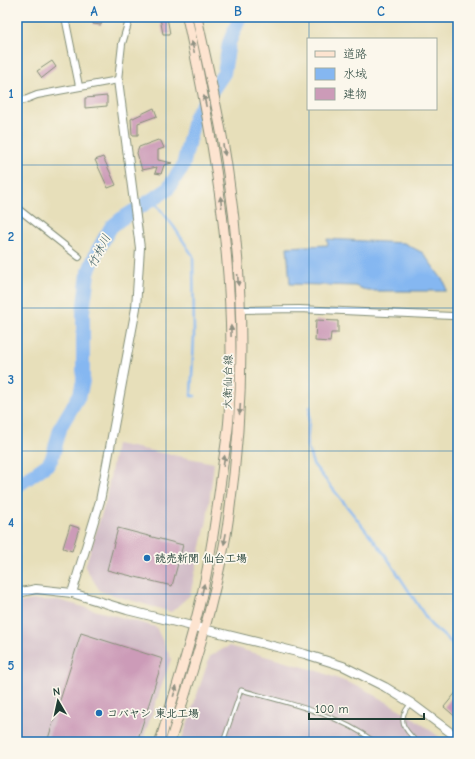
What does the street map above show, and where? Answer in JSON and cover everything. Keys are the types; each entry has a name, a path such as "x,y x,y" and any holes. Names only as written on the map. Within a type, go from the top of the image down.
{"main road":[{"name":"大衡仙台線","path":"160,742 194,627 214,534 229,418 231,366 231,321 224,223 210,125 187,17"},
{"name":"大衡仙台線","path":"170,742 204,630 226,536 240,409 240,310 234,218 228,172 217,112 197,17"}],"street":[{"path":"65,17 79,86"},
{"path":"72,593 100,501 136,308 141,261 138,220 118,80 122,44 130,17"},
{"path":"17,103 37,95 79,86 118,80"},
{"path":"17,208 79,257"},
{"path":"240,310 299,309 452,316"},
{"path":"17,593 36,589 72,593 127,610 298,652 343,666 385,687 411,703 458,738"}],"lane":[{"path":"223,742 241,690 309,709 351,726 375,742"},
{"path":"411,703 403,715 402,723 417,742"}],"shaded area":[{"path":"116,444 214,463 207,520 190,595 171,612 100,591 85,567 106,500"},
{"path":"34,600 58,600 156,627 171,659 142,742 17,742 17,603"},
{"path":"229,646 318,671 364,689 411,716 446,742 181,742 210,656"}],"water":[{"path":"327,239 404,243 423,253 445,283 446,291 368,291 355,286 290,284 287,247 328,245"}],"building":[{"path":"94,17 102,17 101,25 93,24"},
{"path":"167,17 170,34 163,34 160,18"},
{"path":"52,61 56,67 42,78 37,71"},
{"path":"107,96 107,106 85,108 85,98"},
{"path":"154,108 157,116 138,123 138,135 132,135 131,119"},
{"path":"158,140 161,141 164,148 158,150 158,160 172,163 164,165 161,174 155,173 157,167 142,170 137,153 139,147"},
{"path":"103,157 116,185 108,188 95,160"},
{"path":"316,320 338,321 338,333 331,333 330,342 315,341"},
{"path":"70,525 79,528 72,551 63,548"},
{"path":"118,528 183,545 172,586 107,570"},
{"path":"81,633 163,659 137,742 47,742"},
{"path":"458,690 458,719 444,707"}],"waterway":[{"name":"竹林川","path":"17,486 48,464 52,458 61,426 80,394 83,381 83,312 88,273 96,253 111,227 167,190 183,166 195,116 224,73 229,43 240,17"},
{"path":"153,200 174,227 193,256 194,336 191,396 195,396"},
{"path":"310,407 307,445 313,464 384,553 431,625 458,648"}],"place":[{"name":"読売新聞 仙台工場","path":"147,558"},
{"name":"コバヤシ 東北工場","path":"99,713"}]}
